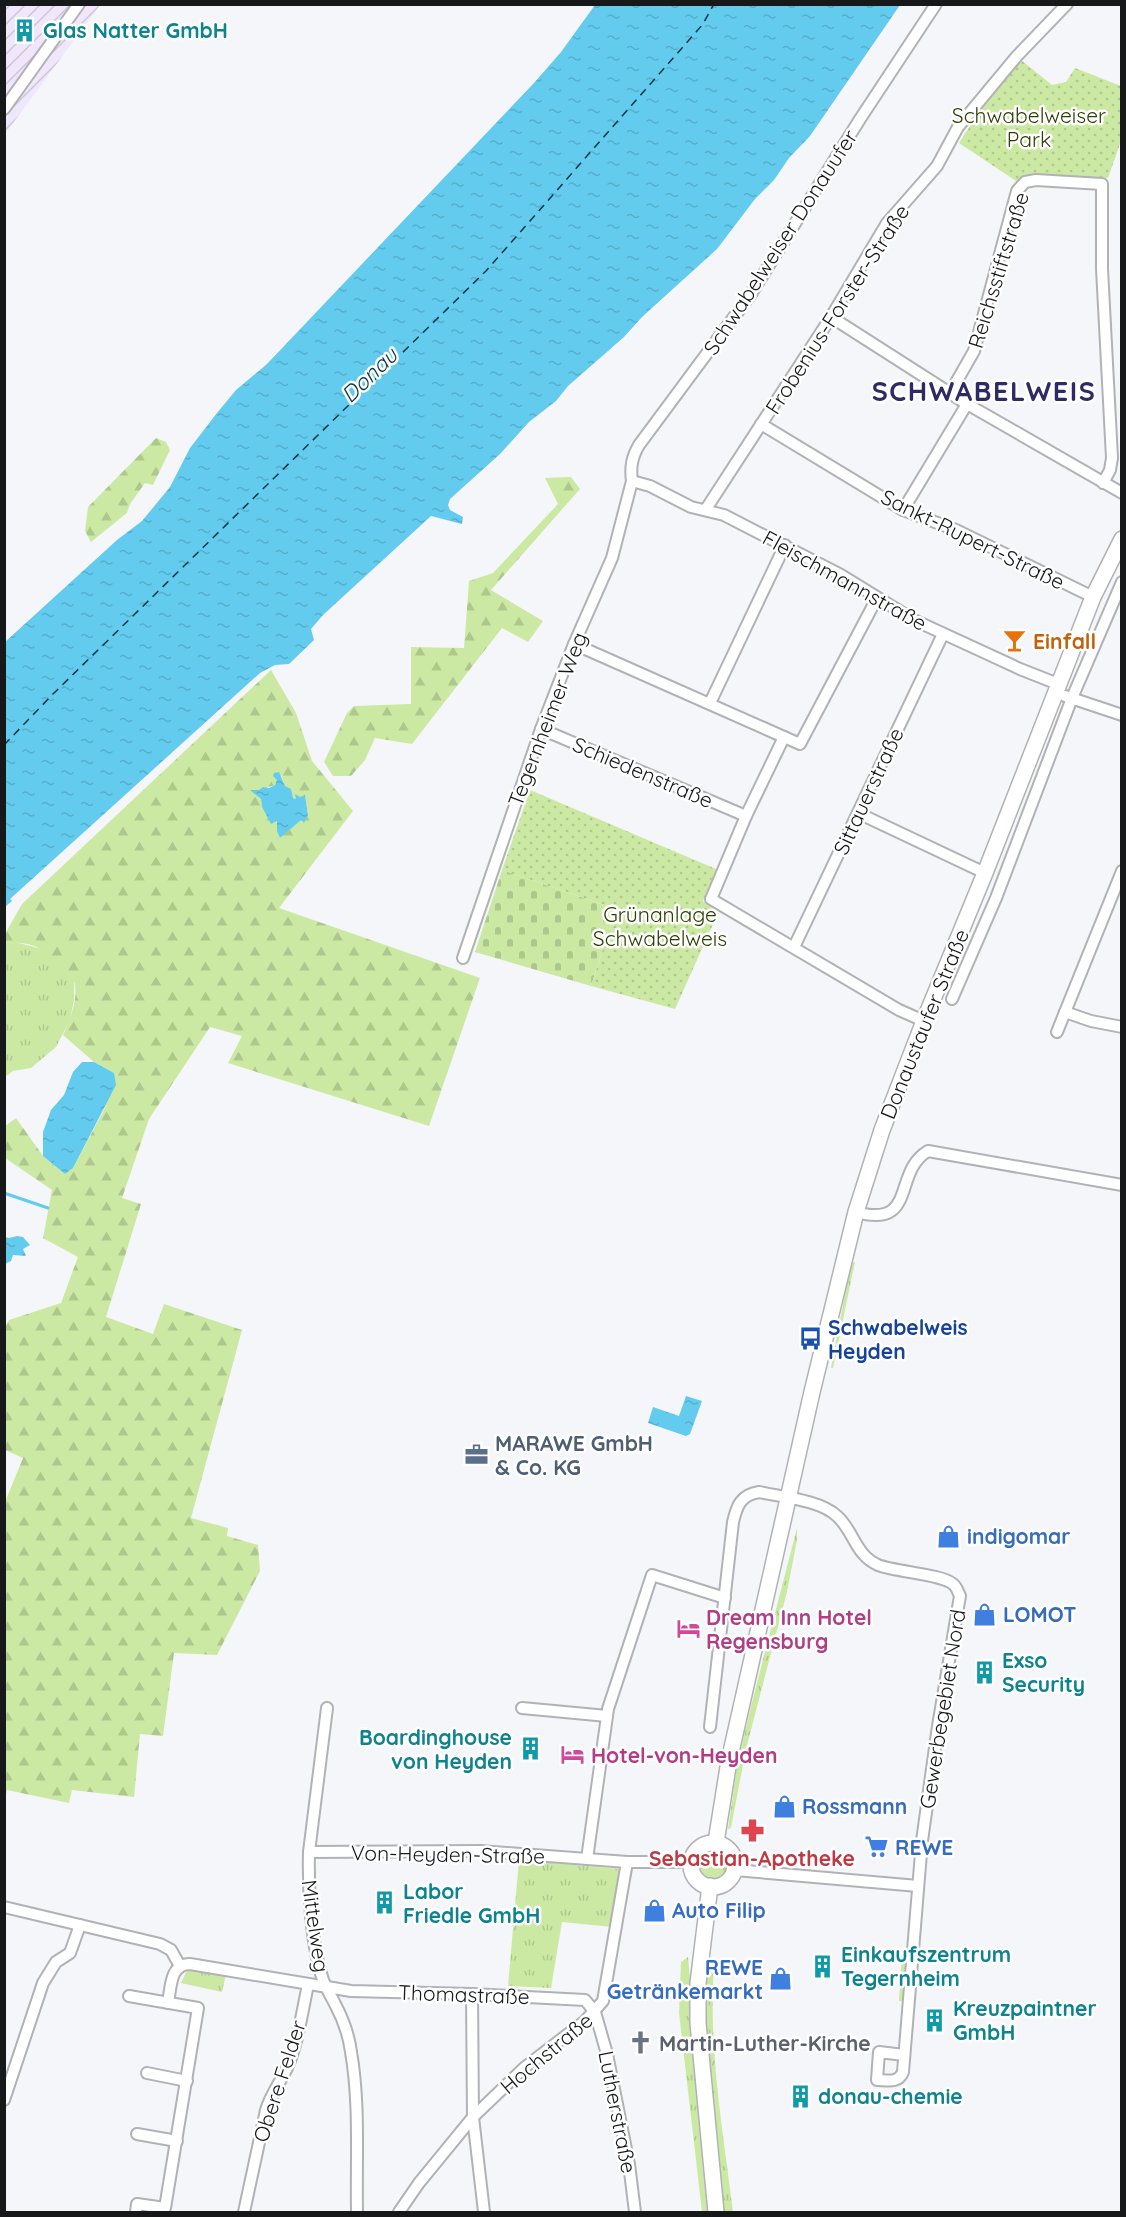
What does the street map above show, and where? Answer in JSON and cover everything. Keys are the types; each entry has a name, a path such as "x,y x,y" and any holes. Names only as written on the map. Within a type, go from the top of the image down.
{"main road":[{"name":"Donaustaufer Straße","path":"716,1842 729,1761 856,1212 882,1130 924,1021 985,873 1093,597 1122,539"},
{"path":"716,1842 729,1849 733,1855 735,1870 728,1881 717,1887 710,1887 704,1885 694,1875 691,1862 702,1845 716,1842"},
{"path":"710,1887 698,1983 698,2023 716,2212"}],"street":[{"path":"4,109 79,4"},
{"name":"Schwabelweiser Donauufer","path":"632,481 633,456 639,445 751,294 936,4"},
{"name":"Frobenius-Forster-Straße","path":"706,510 831,317 887,223 937,166 958,128 1017,56 1067,4"},
{"name":"Reichsstiftstraße","path":"950,393 974,351 1017,191 1025,182 1036,180 1102,184 1102,269 1112,458 1110,470 1103,483"},
{"path":"831,317 967,404 1122,492"},
{"path":"903,510 967,404"},
{"name":"Sankt-Rupert-Straße","path":"761,424 903,510 956,530 1093,597"},
{"name":"Fleischmannstraße","path":"632,481 650,486 691,507 724,515 841,575 914,620 1057,688 1071,698 1122,715"},
{"name":"Tegernheimer Weg","path":"463,958 541,729 574,644 612,558 632,481"},
{"path":"710,703 785,545"},
{"name":"Donaustaufer Straße","path":"951,999 1010,862 1071,698 1122,582"},
{"path":"574,644 800,744 877,598"},
{"name":"Sittauerstraße","path":"794,947 943,634"},
{"name":"Schiedenstraße","path":"541,729 746,816"},
{"path":"784,737 746,816 711,899 899,1010 924,1021"},
{"path":"858,813 985,873"},
{"path":"1057,1032 1122,872"},
{"path":"1065,1012 1091,1021 1122,1027"},
{"path":"856,1212 879,1216 888,1214 896,1208 914,1163 928,1151 1122,1185"},
{"path":"710,1727 733,1522 737,1507 742,1498 759,1492 789,1498"},
{"name":"Gewerbegebiet Nord","path":"789,1498 822,1506 837,1516 859,1550 878,1565 948,1581 958,1590 960,1596 936,1737 918,1886 904,2055"},
{"path":"587,1859 607,1716 652,1575 725,1598"},
{"name":"Mittelweg","path":"327,1708 309,1852 312,1922 322,1976 341,2017 351,2053 356,2115 357,2212"},
{"path":"522,1708 607,1716"},
{"name":"Von-Heyden-Straße","path":"309,1852 482,1851 627,1862 691,1862"},
{"name":"Hochstraße","path":"399,2212 419,2183 473,2117 524,2068 595,2012 603,2001 627,1862"},
{"path":"735,1870 918,1886"},
{"path":"4,1907 166,1946 180,1966"},
{"path":"4,2100 43,1983 57,1962 70,1953 81,1925"},
{"path":"168,2003 172,1976 180,1966 190,1964 327,1988"},
{"name":"Obere Felder","path":"244,2212 266,2110 270,2097 292,2055 308,1985"},
{"name":"Thomastraße","path":"327,1988 351,1991 585,2000 595,2012"},
{"path":"472,1994 473,2117 484,2212"},
{"path":"129,1996 198,2008 165,2210 137,2204 136,2212"},
{"name":"Lutherstraße","path":"595,2012 616,2095 635,2212"},
{"path":"147,2073 187,2080"},
{"path":"137,2134 177,2141"}],"shaded area":[{"path":"5,5 100,5 5,134"}],"green space":[{"name":"Schwabelweiser Park","path":"1021,60 1052,85 1066,82 1075,68 1121,86 1121,141 1108,178 1039,174 1028,175 1016,181 959,143 990,95"},
{"path":"156,438 166,442 170,450 153,485 145,483 130,504 127,513 91,542 85,531 88,507"},
{"path":"571,477 580,489 491,590 543,621 528,642 502,628 412,744 375,738 365,760 351,776 333,776 324,762 347,713 354,706 411,704 411,647 464,648 469,581 493,573 558,504 545,478"},
{"path":"271,670 296,713 312,761 353,811 279,908 480,978 429,1126 228,1063 242,1036 210,1027 149,1119 122,1198 141,1204 106,1317 153,1334 164,1304 242,1330 191,1518 228,1528 227,1536 258,1545 260,1571 217,1655 174,1653 163,1736 140,1734 134,1797 72,1790 69,1803 7,1790 5,1800 5,1502 23,1458 5,1450 5,1328 9,1320 61,1303 78,1257 43,1238 52,1190 5,1158 5,1126 16,1118 43,1156 65,1174 73,1168 105,1108 114,1073 94,1062 63,1035 75,1002 74,981 70,975 53,957 39,948 23,943 5,943 5,934 22,904","holes":["281,775 292,797 296,799 305,796 308,814 303,823 301,819 280,838 277,821 271,823 262,807 261,799 251,790 275,785"]},
{"name":"Grünanlage Schwabelweis","path":"530,790 716,869 703,901 718,913 675,1009 591,986 616,909 502,870"},
{"path":"502,870 616,909 591,986 475,952"},
{"path":"15,942 46,950 55,957 74,980 74,1000 70,1020 56,1047 31,1068 13,1071 5,1077 5,943"},
{"path":"851,1262 855,1262 833,1368 831,1368"},
{"path":"797,1528 797,1540 787,1592 746,1749 731,1828 728,1829 737,1767"},
{"path":"715,1852 726,1856 730,1867 726,1878 715,1882 704,1878 700,1867 704,1856"},
{"path":"519,1860 620,1869 612,1927 562,1922 551,1988 508,1986"},
{"path":"908,1951 904,2001 899,2001 902,1954"},
{"path":"688,1957 710,2212 702,2212 679,2013 681,1962"},
{"path":"711,1961 714,1965 715,2058 733,2212 724,2212 707,2068 704,2014"},
{"path":"196,1969 226,1974 222,1992 181,1983 187,1970"}],"water":[{"name":"Donau","path":"595,5 900,5 810,136 789,158 774,180 755,199 717,249 642,317 624,337 568,386 556,401 529,422 500,454 450,499 448,505 450,510 463,517 462,524 431,516 323,615 311,629 314,640 289,664 275,665 260,673 10,899 12,901 5,907 5,642 117,540 142,521 170,487 190,448 236,390 267,364 534,83 561,52"},
{"path":"279,772 285,786 291,789 293,798 296,799 295,794 300,797 305,795 308,815 304,823 301,820 280,838 277,821 271,824 262,807 261,799 250,790 275,785 277,780 273,776 274,773"},
{"path":"82,1062 94,1062 114,1073 116,1085 73,1168 65,1174 43,1156 43,1132 51,1110 64,1095 73,1072"},
{"path":"5,1237 23,1237 30,1245 23,1249 26,1256 13,1255 11,1261 5,1264"},
{"path":"686,1396 702,1401 690,1434 686,1436 648,1423 653,1407 679,1416"}],"waterway":[{"path":"4,1193 48,1208"}],"ferry route":[{"path":"4,745 53,694 486,271 703,24 714,4"}],"place":[{"name":"Glas Natter GmbH","path":"25,30"},
{"name":"Einfall","path":"1015,641"},
{"name":"Schwabelweis Heyden","path":"810,1339"},
{"name":"MARAWE GmbH & Co. KG","path":"477,1455"},
{"name":"indigomar","path":"949,1536"},
{"name":"LOMOT","path":"985,1614"},
{"name":"Dream Inn Hotel Regensburg","path":"688,1629"},
{"name":"Exso Security","path":"984,1672"},
{"name":"Boardinghouse von Heyden","path":"530,1749"},
{"name":"Hotel-von-Heyden","path":"573,1755"},
{"name":"Rossmann","path":"784,1806"},
{"name":"Sebastian-Apotheke","path":"752,1830"},
{"name":"REWE","path":"877,1847"},
{"name":"Labor Friedle GmbH","path":"385,1903"},
{"name":"Auto Filip","path":"654,1910"},
{"name":"Einkaufszentrum Tegernheim","path":"823,1966"},
{"name":"REWE Getränkemarkt","path":"781,1979"},
{"name":"Kreuzpaintner GmbH","path":"935,2020"},
{"name":"Martin-Luther-Kirche","path":"641,2043"},
{"name":"donau-chemie","path":"800,2096"}],"district":[{"name":"SCHWABELWEIS","path":"984,391"}]}
